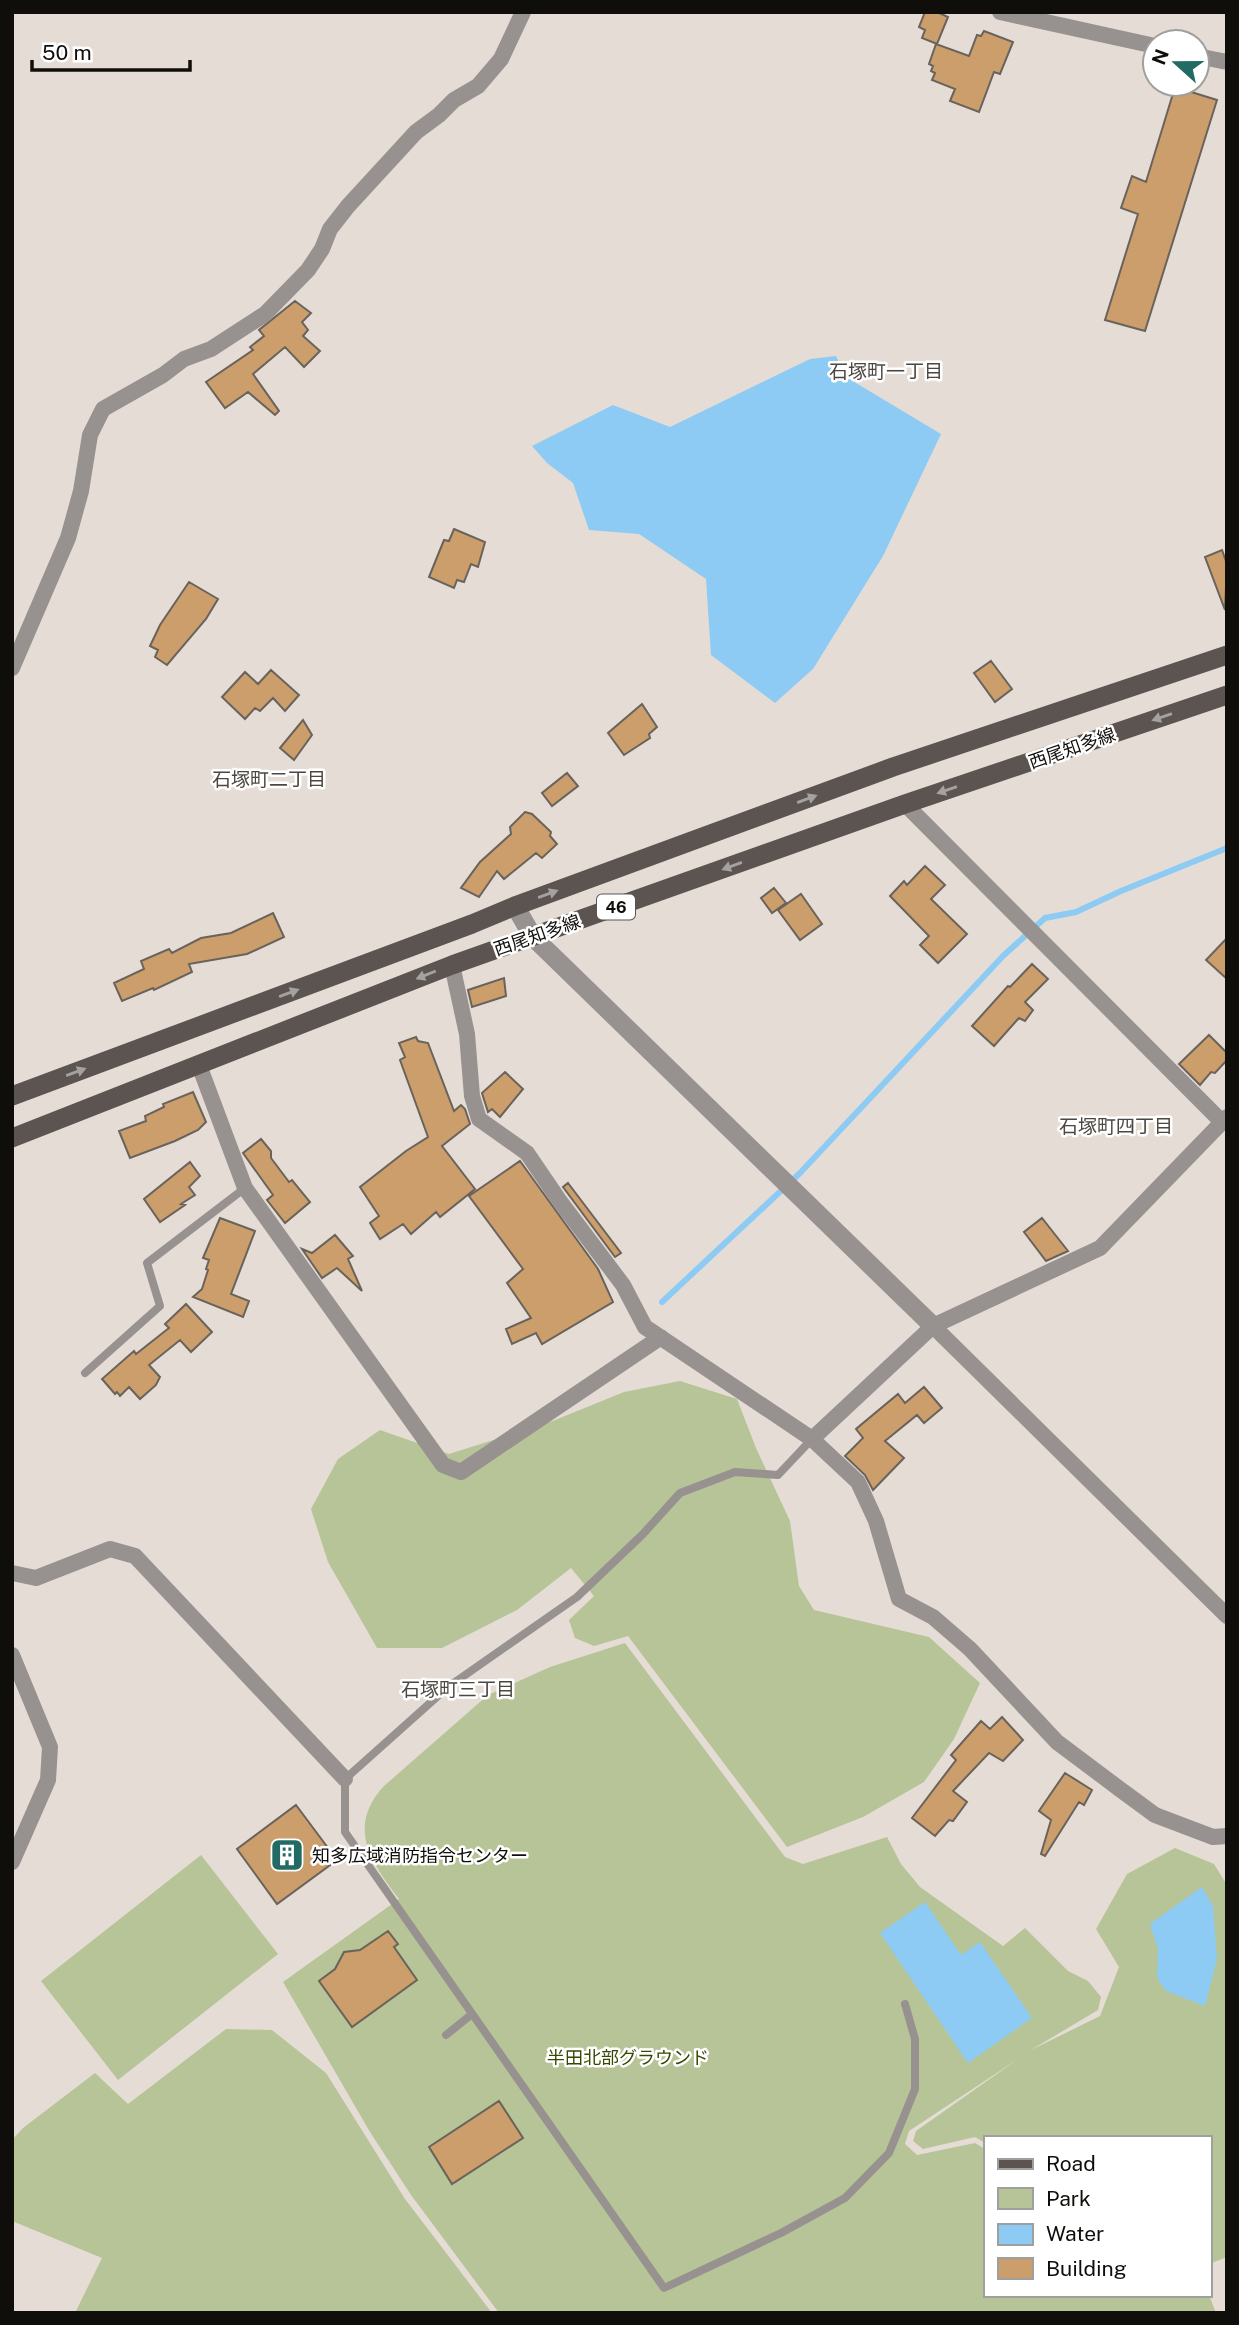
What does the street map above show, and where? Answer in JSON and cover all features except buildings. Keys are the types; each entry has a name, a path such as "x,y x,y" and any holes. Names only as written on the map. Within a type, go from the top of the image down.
{"main road":[{"name":"西尾知多線","path":"12,1096 472,925 514,905 893,767 1227,655"},
{"name":"西尾知多線","path":"12,1138 452,965 905,804 1227,695"}],"street":[{"path":"12,668 68,538 81,491 90,435 103,409 163,375 184,359 211,349 265,314 308,270 322,250 330,229 348,206 416,132 454,100 478,86 501,59 523,12"},
{"path":"1000,12 1141,43"},
{"path":"812,1439 933,1326 1100,1248 1224,1119 905,804"},
{"path":"514,905 534,937 1227,1616"},
{"path":"452,965 467,1034 472,1096 479,1119 527,1153 623,1285 645,1327 812,1439 858,1482 876,1521 900,1599 933,1616 970,1649 1057,1742 1155,1815 1213,1837 1227,1836"},
{"path":"199,1065 245,1188 443,1465 461,1472 661,1337"},
{"path":"12,1573 36,1578 110,1549 135,1556 191,1619 345,1779"},
{"path":"12,1655 50,1747 48,1780 12,1862"}],"lane":[{"path":"85,1373 160,1306 147,1263 245,1188"},
{"path":"812,1439 778,1475 735,1472 680,1493 643,1534 577,1597 448,1687 345,1779 345,1832 664,2288 781,2233 845,2198 889,2153 915,2089 915,2039 905,2004"},
{"path":"446,2035 472,2014"}],"green space":[{"path":"680,1381 737,1399 790,1521 799,1586 814,1610 929,1637 980,1683 954,1739 924,1782 863,1817 787,1847 628,1636 594,1646 575,1638 569,1620 594,1596 571,1568 517,1610 442,1648 377,1648 328,1562 311,1509 338,1459 380,1430 449,1454 550,1422 624,1392"},
{"name":"半田北部グラウンド","path":"625,1643 785,1857 803,1864 887,1837 901,1864 920,1887 1003,1946 1025,1928 1068,1971 1088,1981 1101,1997 1098,2010 1031,2050 1100,2016 1119,1967 1096,1929 1127,1874 1175,1848 1214,1864 1227,1885 1227,2257 1211,2263 1211,2136 984,2136 984,2142 975,2137 923,2149 913,2141 916,2131 1021,2057 909,2131 905,2144 917,2155 975,2143 984,2148 984,2297 1210,2297 1216,2313 499,2313 411,2195 370,2132 283,1982 399,1899 372,1858 365,1830 366,1816 384,1786 488,1695 550,1667"},
{"path":"201,1855 278,1954 118,2080 41,1981"},
{"path":"226,2029 272,2030 326,2073 405,2199 492,2313 75,2313 102,2258 12,2221 12,2140 23,2128 95,2073 128,2104"}],"water":[{"path":"836,356 846,377 941,434 883,556 813,669 775,703 711,655 706,579 639,534 589,530 573,483 547,463 532,446 613,405 670,427 810,359"},
{"path":"1202,1887 1213,1906 1217,1959 1205,2006 1166,1991 1157,1978 1158,1949 1150,1924"},
{"path":"925,1902 961,1955 980,1942 1032,2018 968,2063 880,1933"}],"waterway":[{"path":"662,1302 800,1173 1004,955 1045,918 1076,912 1227,848"}],"place":[{"name":"知多広域消防指令センター","path":"287,1855"}],"district":[{"name":"石塚町一丁目","path":"886,371"},
{"name":"石塚町二丁目","path":"269,779"},
{"name":"石塚町四丁目","path":"1116,1126"},
{"name":"石塚町三丁目","path":"458,1689"}]}
